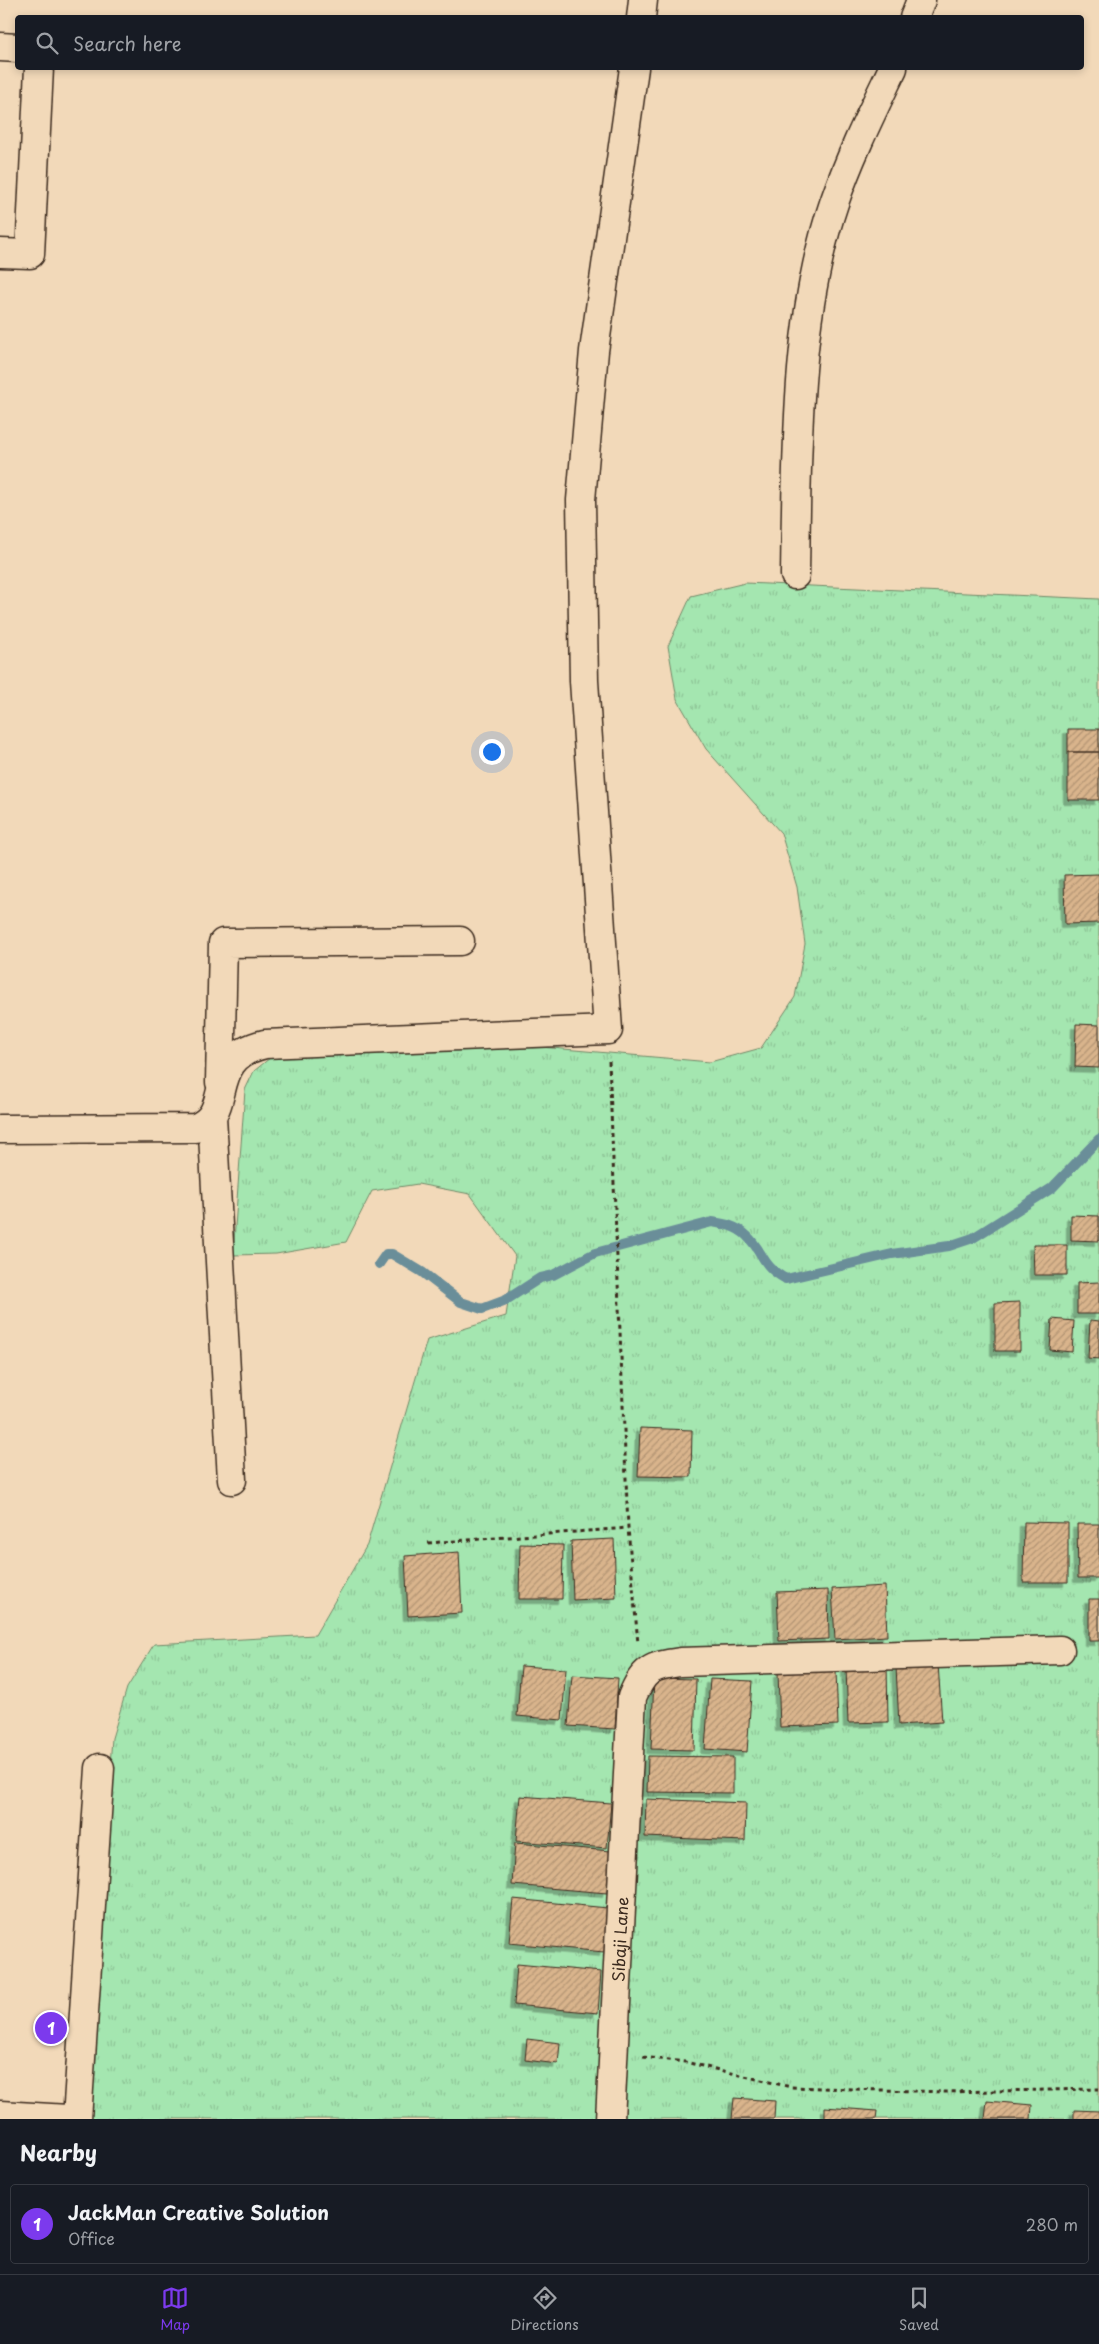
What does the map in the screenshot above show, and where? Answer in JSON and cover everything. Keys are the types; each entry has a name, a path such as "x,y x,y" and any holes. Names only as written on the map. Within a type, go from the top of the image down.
{"street":[{"path":"642,15 644,0"},
{"path":"915,15 921,0"},
{"path":"0,47 15,48"},
{"path":"0,253 30,254 39,70"},
{"path":"0,1130 191,1128 203,1124 216,1107 224,1074 235,1057 251,1048 265,1044 608,1030 584,681 581,500 594,351 634,70"},
{"path":"795,575 798,436 808,324 816,268 834,204 848,165 891,70"},
{"path":"232,1480 216,1107 223,944 460,942"},
{"path":"641,1678 658,1665 680,1662 1060,1650"},
{"name":"Sibaji Lane","path":"610,2119 615,2056 632,1697 641,1678"},
{"path":"77,2119 100,1768"},
{"path":"0,2115 68,2119"}],"path":[{"path":"608,1030 628,1528 641,1678"},
{"path":"428,1543 628,1528"},
{"path":"615,2056 654,2057 685,2062 800,2088 944,2092 1099,2089"}],"green space":[{"path":"745,583 1099,599 1099,2119 85,2119 112,1738 127,1688 154,1644 315,1635 367,1545 427,1340 506,1316 515,1256 470,1194 418,1184 372,1191 346,1242 276,1254 233,1255 245,1090 254,1071 270,1058 518,1045 710,1062 761,1048 795,997 805,944 797,887 781,833 706,749 677,699 668,646 691,596"}],"building":[{"path":"1068,729 1099,729 1099,752 1068,752"},
{"path":"1068,752 1099,752 1099,800 1068,800"},
{"path":"1099,874 1099,923 1065,924 1064,875"},
{"path":"1076,1024 1099,1025 1099,1068 1075,1067"},
{"path":"1071,1215 1099,1216 1099,1241 1071,1240"},
{"path":"1033,1245 1067,1245 1067,1275 1034,1275"},
{"path":"1099,1282 1099,1314 1077,1314 1077,1283"},
{"path":"1020,1302 1020,1351 995,1351 995,1303"},
{"path":"1052,1319 1074,1321 1072,1352 1050,1350"},
{"path":"1090,1320 1099,1321 1099,1359 1088,1358"},
{"path":"640,1428 692,1430 691,1477 638,1476"},
{"path":"1024,1522 1068,1523 1068,1582 1023,1582"},
{"path":"1077,1524 1099,1524 1099,1578 1078,1578"},
{"path":"614,1539 616,1598 573,1600 571,1541"},
{"path":"520,1544 563,1545 562,1599 519,1599"},
{"path":"459,1552 462,1613 408,1616 405,1556"},
{"path":"885,1586 887,1636 835,1639 832,1589"},
{"path":"828,1590 829,1639 779,1641 777,1592"},
{"path":"1089,1599 1099,1599 1099,1641 1089,1641"},
{"path":"938,1664 942,1722 899,1725 896,1667"},
{"path":"521,1666 566,1669 562,1720 517,1716"},
{"path":"887,1666 888,1722 848,1723 846,1668"},
{"path":"836,1671 838,1725 780,1727 778,1673"},
{"path":"572,1675 618,1678 615,1729 568,1726"},
{"path":"654,1678 696,1679 694,1750 651,1749"},
{"path":"710,1679 752,1681 747,1752 705,1749"},
{"path":"648,1756 733,1757 733,1793 647,1792"},
{"path":"520,1796 611,1803 607,1848 516,1841"},
{"path":"646,1799 746,1803 745,1841 645,1837"},
{"path":"515,1843 611,1851 607,1893 512,1885"},
{"path":"513,1899 608,1908 604,1952 509,1943"},
{"path":"517,1964 601,1972 598,2013 514,2005"},
{"path":"527,2039 560,2043 558,2064 525,2060"},
{"path":"734,2098 775,2101 774,2119 732,2119"},
{"path":"987,2101 1032,2105 1031,2119 985,2119"},
{"path":"825,2107 877,2111 876,2119 825,2119"},
{"path":"1074,2110 1099,2111 1099,2119 1074,2119"}],"waterway":[{"path":"379,1264 386,1254 392,1254 422,1272 461,1302 482,1309 506,1300 540,1278 553,1275 595,1253 712,1222 731,1226 743,1233 753,1242 767,1264 786,1279 892,1254 949,1246 973,1238 1052,1188 1099,1139"}],"place":[{"name":"JackMan Creative Solution","path":"51,2028"}]}
